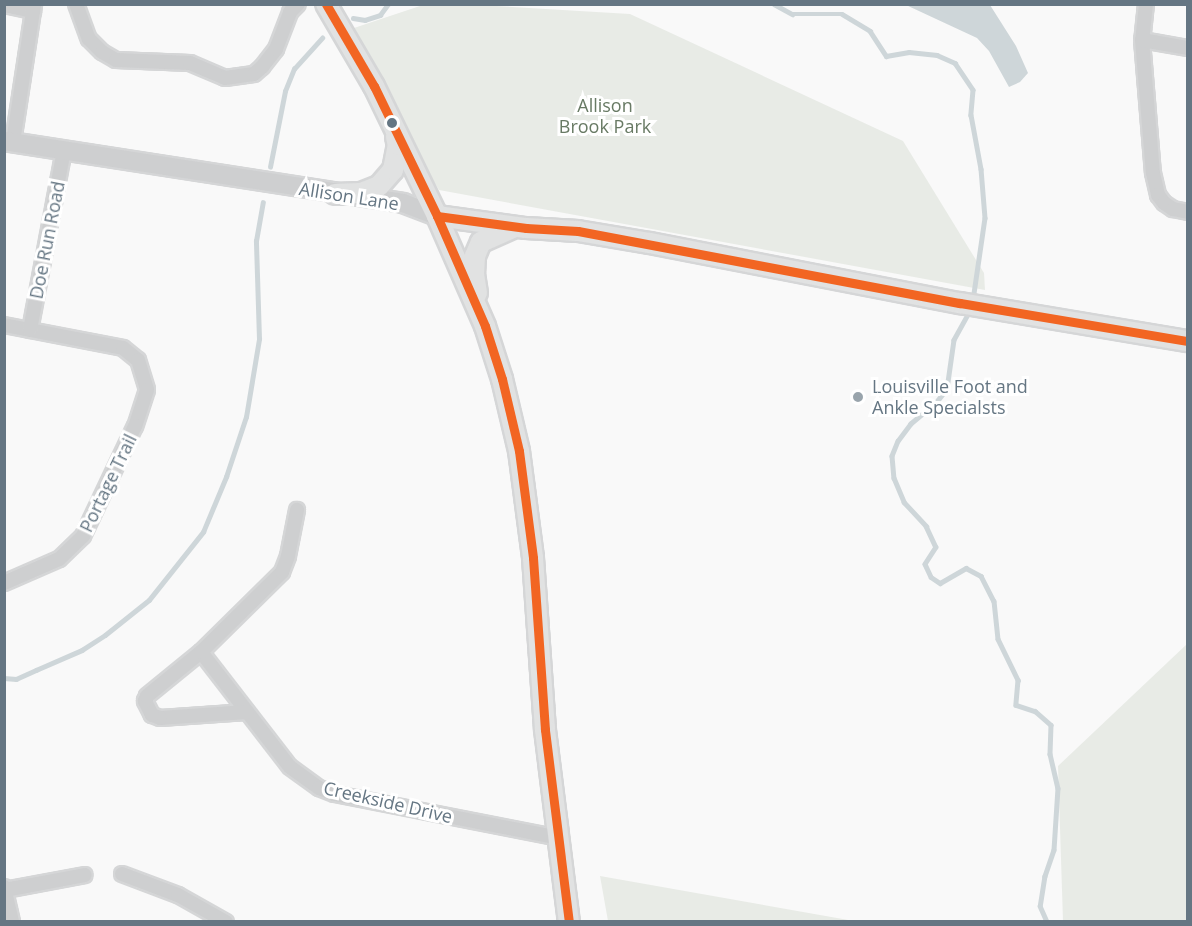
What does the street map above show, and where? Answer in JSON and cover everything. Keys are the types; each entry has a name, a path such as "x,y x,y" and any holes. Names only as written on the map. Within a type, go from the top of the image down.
{"main road":[{"path":"326,4 374,86 437,216 478,307 502,379 519,451 533,558 545,730 569,921"},
{"path":"335,194 361,193 379,186 393,170 398,145 394,128"},
{"name":"Allison Lane","path":"437,216 519,227 578,231 960,303 1188,341"},
{"path":"478,307 474,275 475,256 481,242 500,232 519,227"}],"street":[{"path":"76,4 89,39 102,52 116,60 190,63 225,78 254,74 262,67 276,50 290,12 298,4"},
{"path":"1146,4 1142,40 1153,173 1158,195 1173,209 1188,212"},
{"path":"4,5 33,8 9,142"},
{"path":"1142,40 1188,48"},
{"name":"Allison Lane","path":"9,142 403,203 437,216"},
{"name":"Doe Run Road","path":"30,330 64,150"},
{"path":"4,325 30,330"},
{"name":"Portage Trail","path":"4,583 59,559 83,536 143,404 147,390 145,376 138,360 123,348 30,330"},
{"path":"247,712 160,718 152,715 147,708 147,696 201,652 282,572 288,556 297,510"},
{"name":"Creekside Drive","path":"201,652 290,767 319,788 335,794 560,838"},
{"path":"122,874 154,884 226,921"},
{"path":"12,921 5,889 86,875"}],"green space":[{"name":"Allison Brook Park","path":"423,5 479,5 630,14 903,141 984,273 985,290 439,190 342,32"},
{"path":"1187,644 1187,921 1063,921 1058,766"},
{"path":"600,876 854,921 608,921"}],"shaded area":[{"path":"906,5 990,5 1016,46 1028,73 1020,82 1009,87 989,51 977,38"}],"waterway":[{"path":"353,18 365,20 380,15 388,4"},
{"path":"774,4 792,14 842,14 870,31 886,56 909,52 937,55 955,63 973,90 971,115 981,169 985,218 973,300"},
{"path":"270,167 285,91 294,69 322,38"},
{"path":"4,678 16,679 82,650 105,635 149,600 203,532 226,477 246,417 259,339 256,241 263,203"},
{"path":"970,311 954,340 947,389 937,402 911,424 898,441 892,456 894,478 904,502 926,526 936,547 925,564 931,577 940,583 966,568 981,576 994,601 998,639 1018,680 1016,705 1035,711 1051,725 1050,754 1058,788 1054,850 1045,876 1040,906 1047,922"}],"transit line":[{"path":"326,4 374,86 437,216 485,326 502,379 519,451 533,558 545,730 569,922"},
{"path":"437,216 526,228 578,231 960,303 1188,341"}],"place":[{"name":"Louisville Foot and Ankle Specialsts","path":"858,397"}]}
